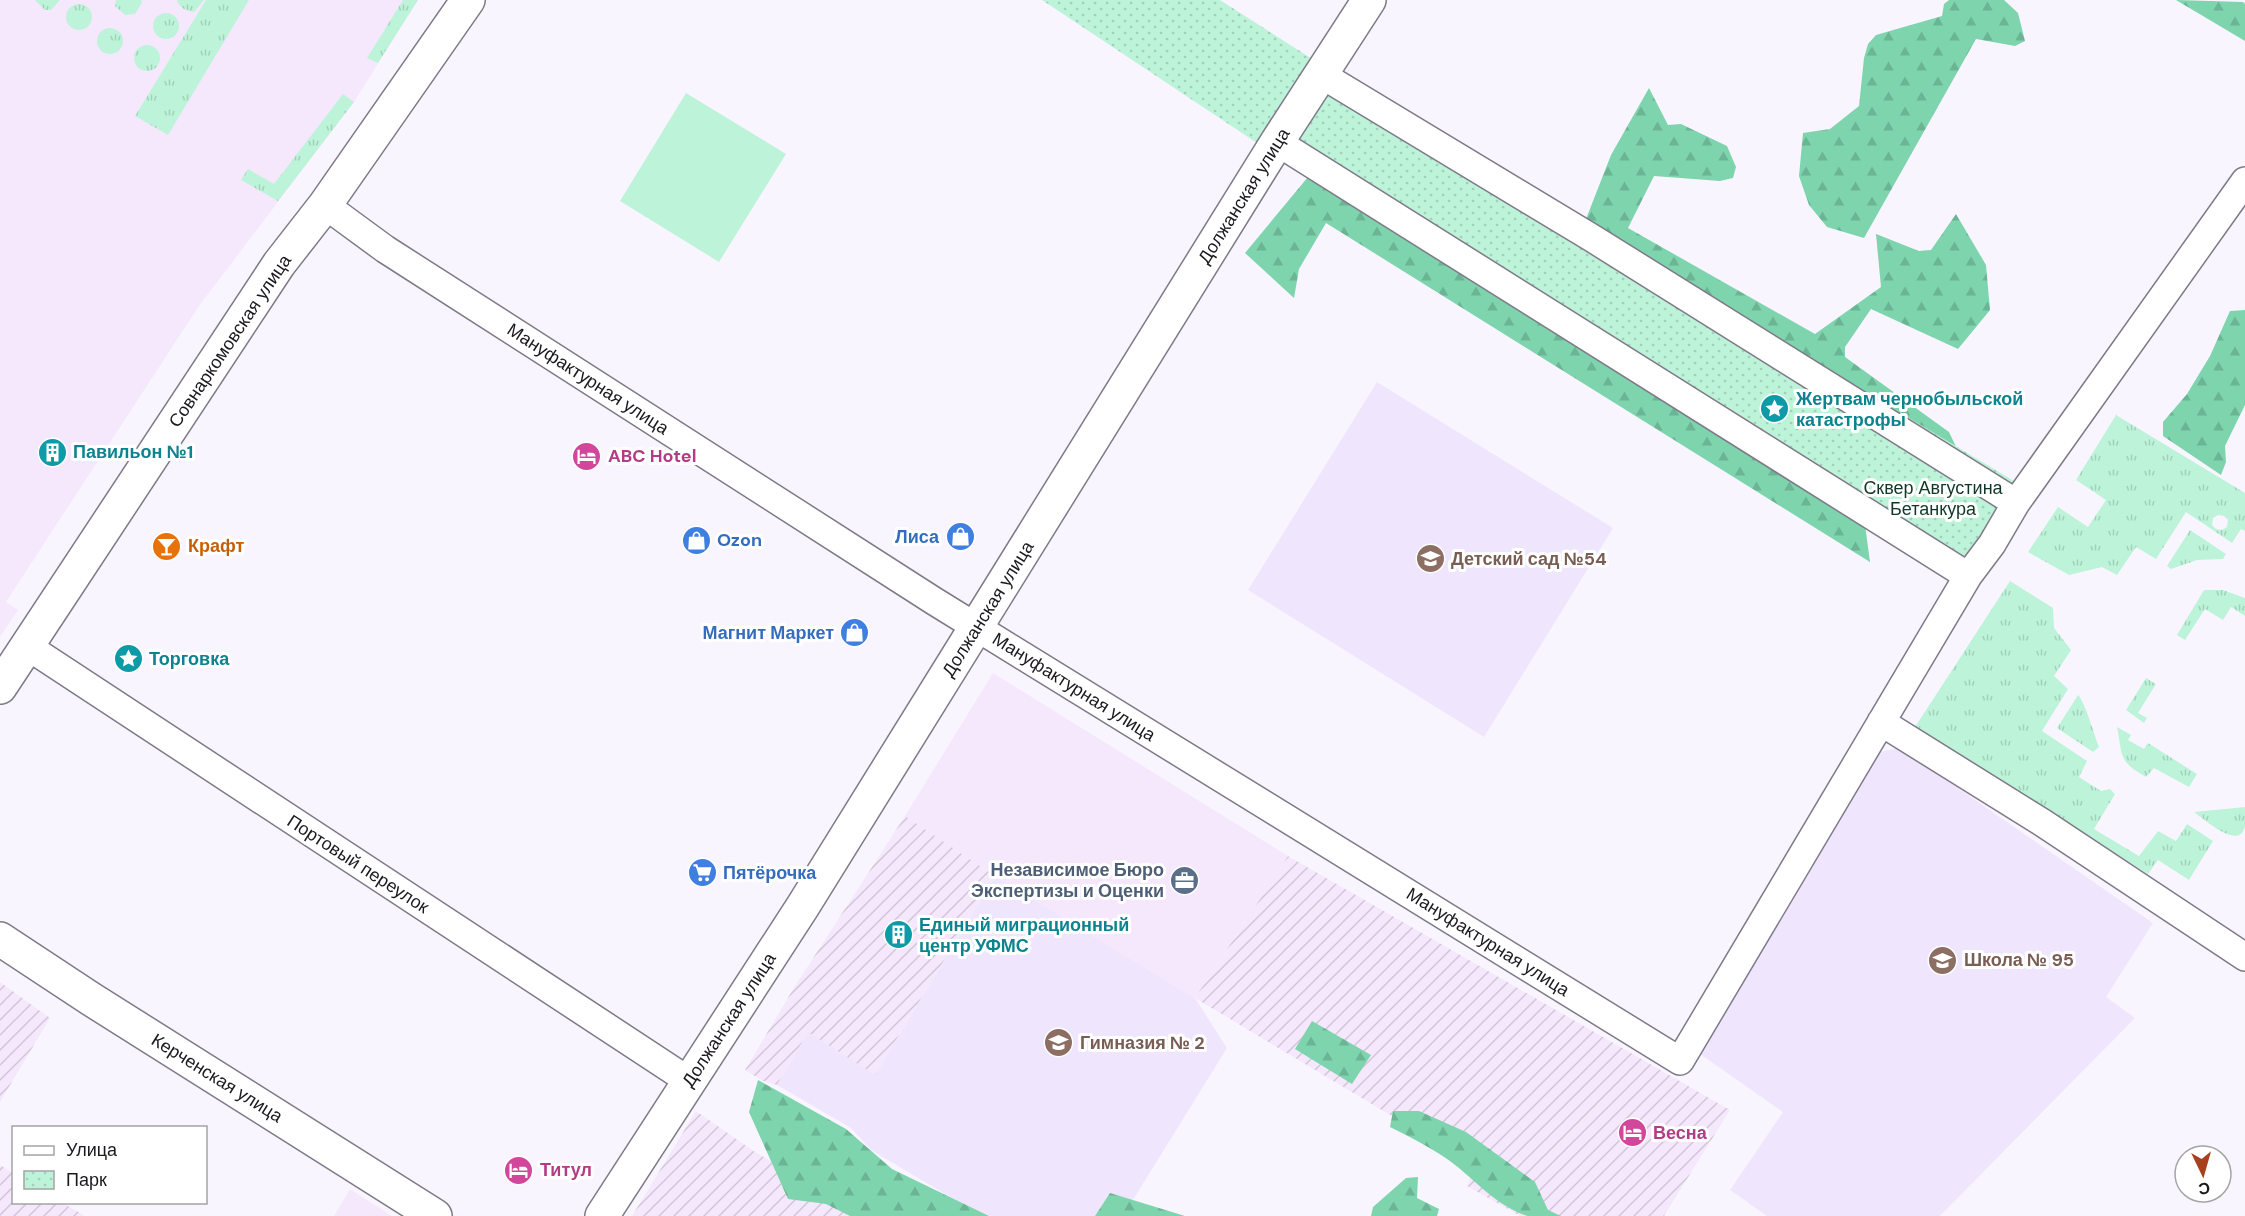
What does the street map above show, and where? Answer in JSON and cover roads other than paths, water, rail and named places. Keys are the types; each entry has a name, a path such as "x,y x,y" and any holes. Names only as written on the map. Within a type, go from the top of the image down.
{"main road":[{"name":"Совнаркомовская улица","path":"0,687 279,264 325,205 468,0"},
{"name":"Должанская улица","path":"602,1216 803,906 1277,142 1369,0"},
{"name":"Керченская улица","path":"0,939 435,1216"}],"street":[{"path":"1322,75 1592,238 2016,503"},
{"path":"1277,142 1968,576"},
{"path":"2245,181 2016,503 1992,544 1968,576 1881,722 2043,823 2245,957"},
{"name":"Мануфактурная улица","path":"325,205 385,249 977,627 1680,1061 1881,722"},
{"name":"Портовый переулок","path":"27,646 689,1081"}],"place":[{"name":"Жертвам чернобыльской катастрофы","path":"1775,409"},
{"name":"Павильон №1","path":"52,452"},
{"name":"ABC Hotel","path":"587,456"},
{"name":"Лиса","path":"960,537"},
{"name":"Ozon","path":"696,540"},
{"name":"Крафт","path":"167,546"},
{"name":"Детский сад №54","path":"1430,559"},
{"name":"Магнит Маркет","path":"855,633"},
{"name":"Торговка","path":"128,659"},
{"name":"Пятёрочка","path":"702,873"},
{"name":"Независимое Бюро Экспертизы и Оценки","path":"1185,880"},
{"name":"Единый миграционный центр УФМС","path":"898,935"},
{"name":"Школа № 95","path":"1943,960"},
{"name":"Гимназия № 2","path":"1059,1043"},
{"name":"Весна","path":"1632,1133"},
{"name":"Титул","path":"519,1170"}],"park label":[{"name":"Сквер Августина Бетанкура","path":"1933,498"}]}
